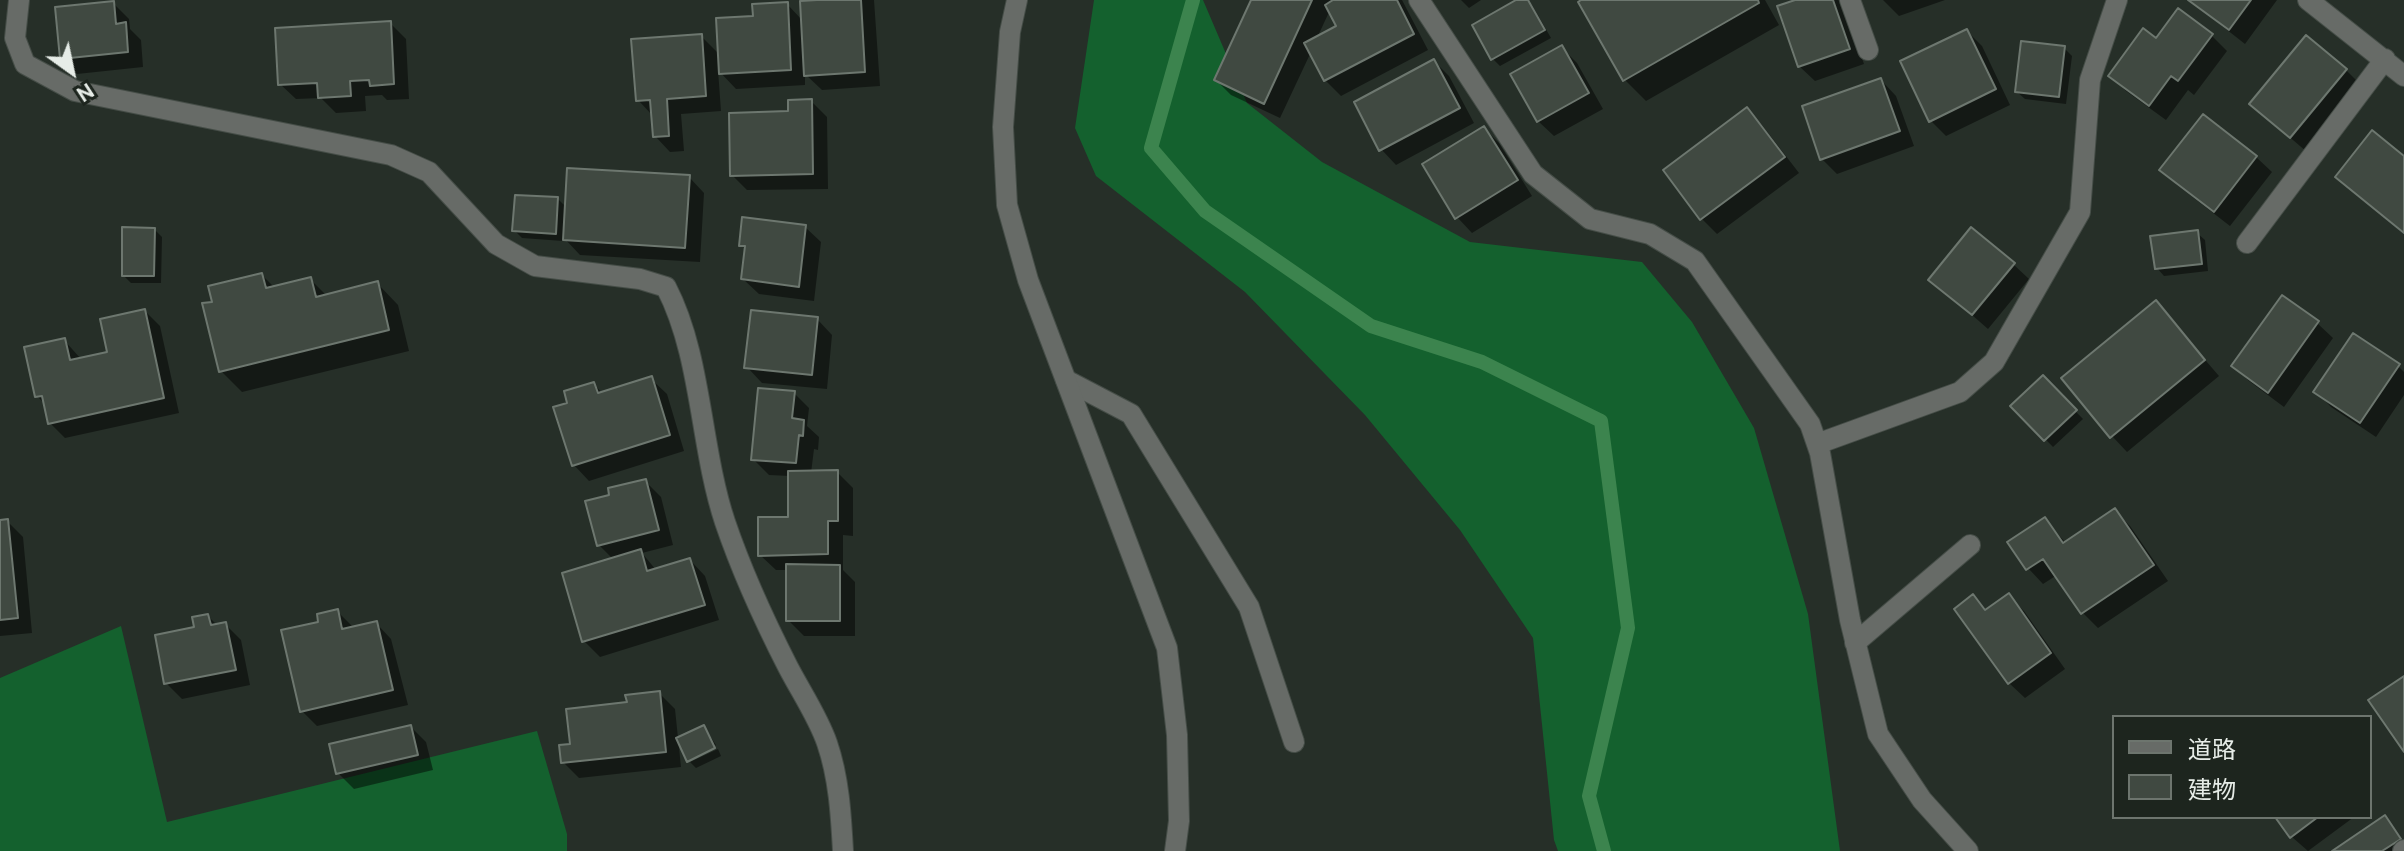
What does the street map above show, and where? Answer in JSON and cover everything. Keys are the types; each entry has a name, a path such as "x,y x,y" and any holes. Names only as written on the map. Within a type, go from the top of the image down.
{"street":[{"path":"19,0 8,38 25,64 75,91 391,155 429,172 496,244 535,266 640,279 666,287 679,310 725,521 764,619 826,742 840,798 843,851"},
{"path":"1017,0 1010,32 1003,127 1007,205 1028,280 1167,648 1177,735 1179,821 1175,851"},
{"path":"1419,0 1533,174 1590,219 1650,234 1695,261 1810,424 1817,444 1855,643 1878,734 1922,800 1968,851"},
{"path":"1850,0 1868,50"},
{"path":"1817,444 1960,392 1994,362 2080,212 2090,80 2117,0"},
{"path":"2308,0 2404,76"},
{"path":"2247,243 2385,59"},
{"path":"1066,380 1131,414 1249,607 1294,742"},
{"path":"1855,643 1970,545"}],"green space":[{"path":"1094,0 1203,0 1247,103 1322,162 1470,242 1642,262 1692,322 1754,428 1808,614 1840,851 1558,851 1554,840 1533,638 1460,530 1365,415 1245,292 1096,176 1075,128"},
{"path":"121,626 167,822 537,731 567,834 567,851 0,851 0,678"}],"building":[{"path":"861,0 865,72 804,76 800,1"},
{"path":"1251,0 1312,0 1264,104 1214,80"},
{"path":"1333,0 1397,0 1414,34 1324,81 1304,43 1336,26 1325,5"},
{"path":"1516,0 1528,0 1545,30 1491,60 1472,25"},
{"path":"1758,0 1759,3 1623,81 1578,2"},
{"path":"1795,0 1833,0 1850,49 1798,67 1777,6"},
{"path":"2188,0 2251,0 2229,30"},
{"path":"114,1 116,24 126,22 128,52 60,59 55,7"},
{"path":"788,2 791,70 719,74 716,18 753,16 752,4"},
{"path":"2178,8 2213,34 2178,81 2171,76 2149,106 2108,76 2143,28 2156,38"},
{"path":"391,21 394,84 370,86 369,80 350,81 351,96 318,98 317,83 278,85 275,28"},
{"path":"1967,29 1996,89 1929,122 1900,61"},
{"path":"702,34 706,96 667,99 669,136 653,137 650,100 636,101 631,39"},
{"path":"2306,35 2347,69 2290,138 2249,104"},
{"path":"2021,41 2065,46 2059,97 2015,92"},
{"path":"1562,45 1589,93 1537,122 1510,74"},
{"path":"1434,59 1460,108 1379,151 1354,102"},
{"path":"1881,78 1900,131 1820,160 1802,106"},
{"path":"812,99 813,174 730,176 729,113 788,111 788,100"},
{"path":"1747,107 1785,157 1700,220 1663,170"},
{"path":"2203,114 2257,156 2214,212 2159,170"},
{"path":"1484,126 1518,180 1455,219 1422,164"},
{"path":"2372,130 2404,156 2404,233 2335,177"},
{"path":"567,168 690,175 685,248 563,240"},
{"path":"515,195 558,197 556,234 512,231"},
{"path":"742,217 806,225 799,287 741,279 745,246 739,246"},
{"path":"122,227 155,228 154,276 122,276"},
{"path":"1971,227 2015,263 1972,315 1928,280"},
{"path":"2198,230 2202,264 2155,269 2150,236"},
{"path":"262,273 266,288 311,277 316,297 378,281 389,330 219,372 202,303 212,302 208,286"},
{"path":"2282,295 2319,321 2268,393 2231,366"},
{"path":"2156,300 2205,360 2110,438 2061,378"},
{"path":"145,309 164,398 48,424 42,396 35,397 24,347 65,338 70,360 107,352 100,319"},
{"path":"751,310 818,317 812,375 744,368"},
{"path":"2353,333 2400,364 2360,423 2313,392"},
{"path":"2043,375 2077,410 2044,441 2010,406"},
{"path":"652,376 670,435 572,466 553,407 567,403 564,391 594,382 598,393"},
{"path":"758,388 795,391 792,418 804,420 796,463 751,460"},
{"path":"838,470 838,521 828,521 828,554 758,556 758,517 788,517 788,471"},
{"path":"646,479 659,530 597,546 585,501 609,495 608,488"},
{"path":"2115,508 2154,565 2081,614 2043,559 2026,570 2007,542 2045,517 2063,543"},
{"path":"8,519 18,618 0,620 0,520"},
{"path":"641,549 647,571 690,558 705,605 582,642 562,573"},
{"path":"786,564 840,565 840,621 786,621"},
{"path":"2009,593 2051,653 2008,684 1954,609 1973,594 1985,610"},
{"path":"338,609 342,629 377,621 393,690 300,712 281,630 318,622 317,614"},
{"path":"208,614 211,625 226,622 236,670 164,684 155,635 194,627 192,617"},
{"path":"2404,676 2404,752 2368,700"},
{"path":"660,691 666,752 561,763 559,745 570,744 566,709 627,702 625,695"},
{"path":"411,725 418,755 336,774 329,744"},
{"path":"704,725 715,748 687,762 676,738"},
{"path":"2385,815 2401,839 2382,851 2332,851"},
{"path":"2276,819 2315,819 2290,838"}],"waterway":[{"path":"1193,0 1151,148 1205,211 1371,326 1482,362 1601,421 1628,628 1589,796 1604,851"}]}
